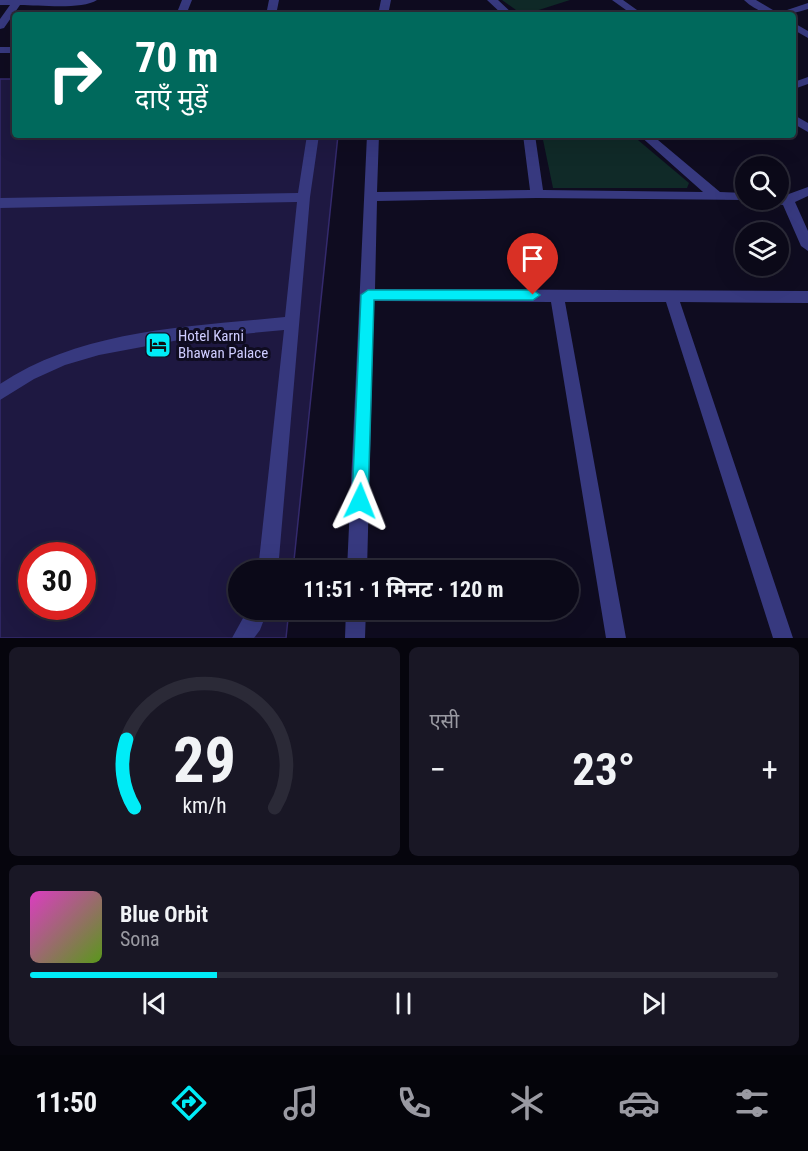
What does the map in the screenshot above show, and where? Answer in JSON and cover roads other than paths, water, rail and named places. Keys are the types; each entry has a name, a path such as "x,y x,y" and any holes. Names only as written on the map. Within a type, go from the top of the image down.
{"street":[{"path":"0,2 62,3 92,0"},
{"path":"492,0 505,12"},
{"path":"617,0 635,12"},
{"path":"749,0 770,12"},
{"path":"0,26 18,1"},
{"path":"791,12 808,6"},
{"path":"269,560 304,197 313,138"},
{"path":"357,560 374,138"},
{"path":"529,138 537,194"},
{"path":"648,138 715,195"},
{"path":"789,198 808,191"},
{"path":"370,197 537,194 735,196"},
{"path":"0,203 304,197"},
{"path":"788,210 808,246"},
{"path":"368,295 808,297"},
{"path":"557,295 616,638"},
{"path":"671,296 783,638"},
{"path":"0,393 32,374 89,350 185,334 291,323"},
{"path":"242,638 254,620"},
{"path":"355,638 356,620"}],"place":[{"name":"Hotel Karni Bhawan Palace","path":"158,345"}]}
